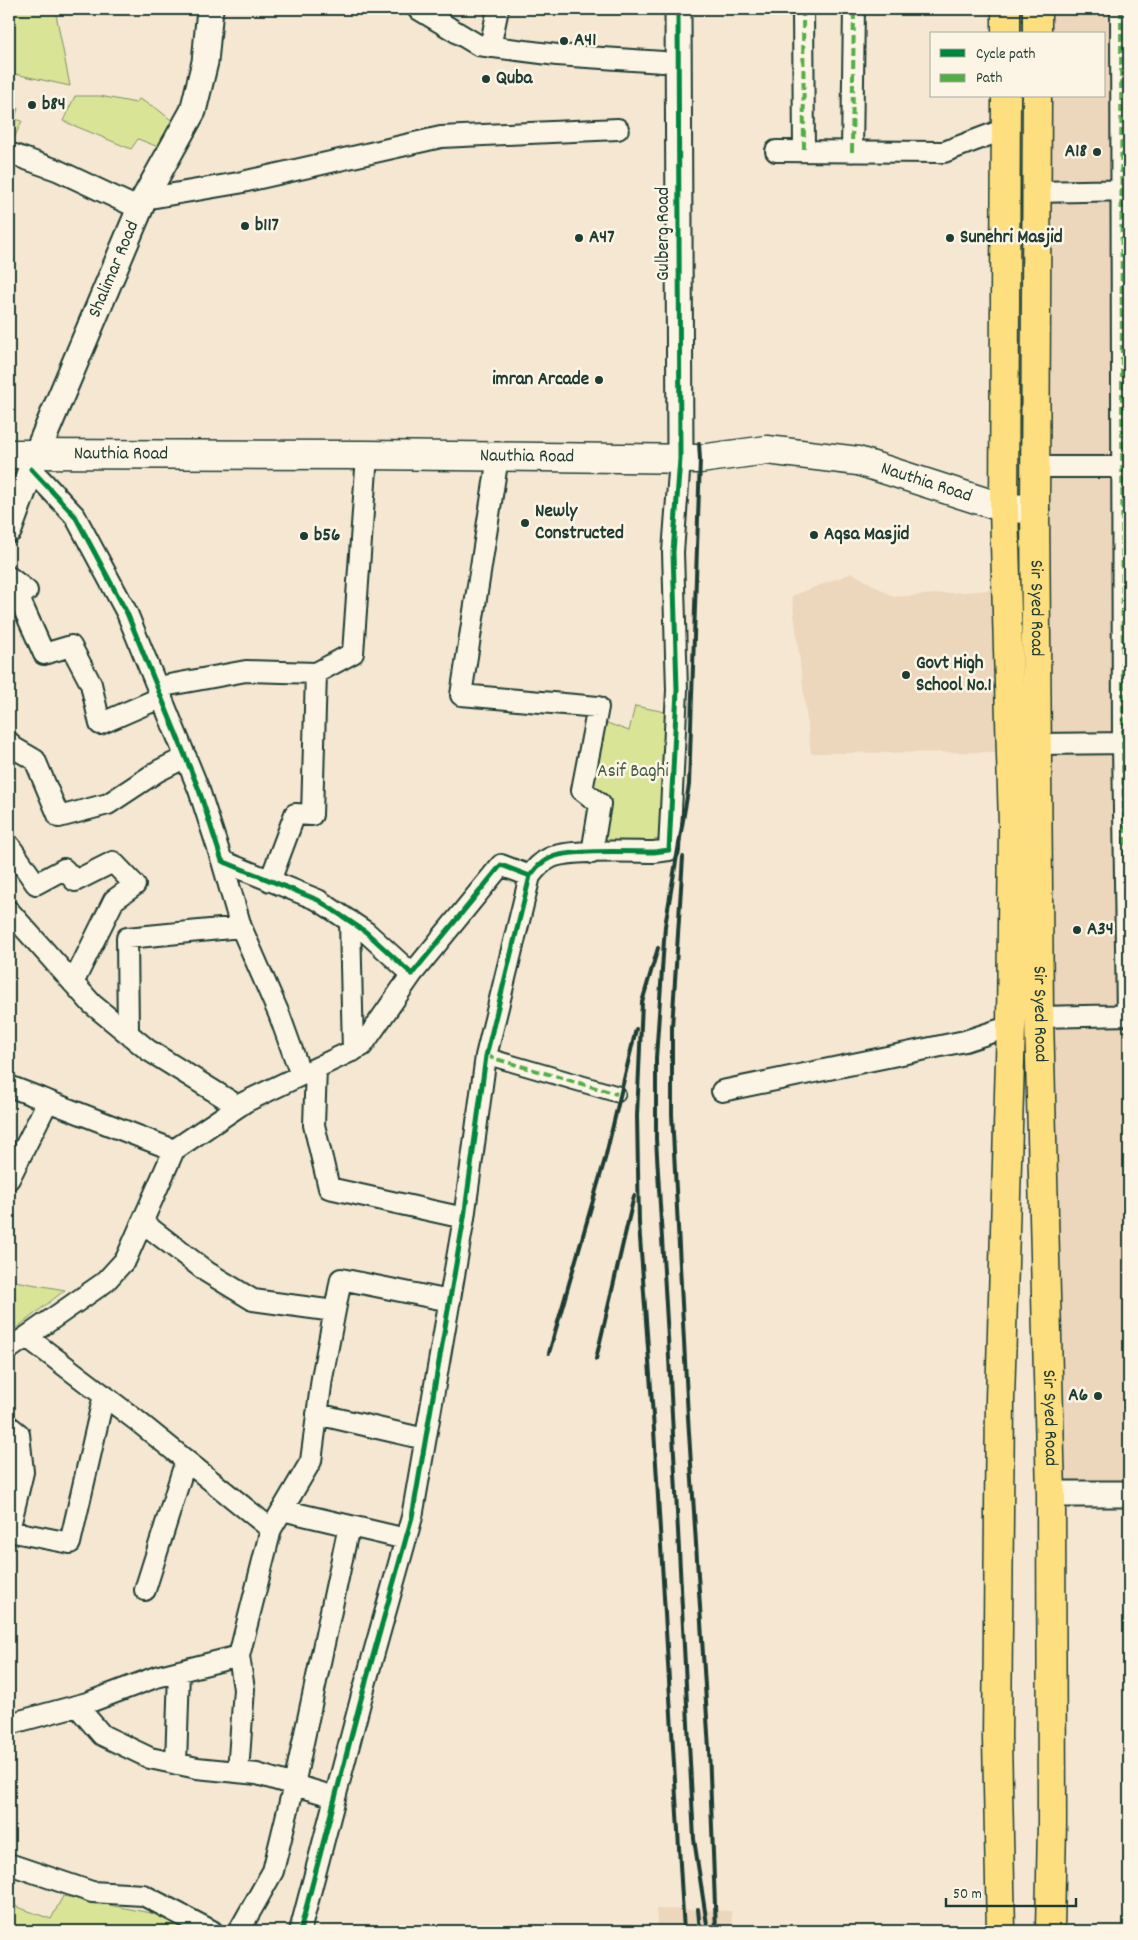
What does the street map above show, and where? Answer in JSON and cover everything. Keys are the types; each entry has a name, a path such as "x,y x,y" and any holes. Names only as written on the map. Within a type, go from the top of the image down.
{"main road":[{"path":"1006,9 1006,32"},
{"path":"1037,9 1037,32"},
{"name":"Sir Syed Road","path":"1001,1931 997,1739 1000,1440 1011,1026 1013,825 1004,508 1006,98"},
{"name":"Sir Syed Road","path":"1037,98 1035,509 1039,1017 1051,1494 1052,1822 1050,1931"},
{"name":"Nauthia Road","path":"9,454 34,461 367,455 700,459 767,450 858,461 1004,508 1035,509"},
{"path":"1011,1026 1039,1017"}],"street":[{"name":"Shalimar Road","path":"9,530 34,461 142,204 193,111 206,62 210,9"},
{"path":"418,9 478,45 557,55 663,62"},
{"path":"490,47 498,9"},
{"name":"Gulberg Road","path":"678,9 680,459"},
{"path":"803,9 804,151"},
{"path":"852,152 854,9"},
{"path":"1039,1017 1128,1015 1125,190 1121,9"},
{"path":"9,153 142,204 441,137 618,129"},
{"path":"776,151 944,152 1006,129"},
{"path":"1036,192 1125,190"},
{"path":"9,577 27,591 19,598 44,654 72,646 91,684 100,724 160,692 246,671 316,673 353,653 367,455"},
{"path":"498,457 461,695 598,707 582,790 600,804 592,853"},
{"path":"300,1931 412,1517 464,1218 486,1056 530,876 538,865 551,857 566,854 669,850 678,690 674,552 680,459"},
{"path":"34,461 75,516 127,613 160,692 199,790 241,927 279,1014 309,1072 314,1125 329,1188 464,1218"},
{"path":"1036,467 1126,467"},
{"path":"270,881 295,814 312,815 316,673"},
{"path":"9,742 9,744 35,760 59,817 108,804 158,771 186,757"},
{"path":"1038,744 1126,743"},
{"path":"9,845 36,884 64,869 75,881 113,862 135,885 114,900 73,983"},
{"path":"222,861 318,900 366,932 412,974"},
{"path":"9,1349 105,1282 126,1259 174,1150 238,1106 362,1046 412,974 501,865 530,876"},
{"path":"9,911 92,1004 148,1050 238,1106"},
{"path":"350,921 354,1051"},
{"path":"128,1033 127,938 241,927"},
{"path":"722,1091 965,1042 1011,1026"},
{"path":"486,1056 617,1094"},
{"path":"9,1086 174,1150"},
{"path":"9,1179 48,1101"},
{"path":"142,1222 207,1272 254,1300 334,1311"},
{"path":"238,1772 244,1689 239,1656 271,1529 311,1461 322,1378 341,1279 450,1301"},
{"path":"27,1336 271,1529"},
{"path":"9,1426 19,1434 24,1472 9,1531 70,1543 104,1396"},
{"path":"317,1414 425,1439"},
{"path":"144,1590 186,1460"},
{"path":"1051,1494 1129,1494"},
{"path":"282,1510 406,1539"},
{"path":"239,1931 273,1871 294,1785 349,1526"},
{"path":"9,1724 77,1706 156,1677 239,1656"},
{"path":"176,1764 179,1671"},
{"path":"77,1706 102,1735 150,1758 197,1768 258,1774 335,1796"},
{"path":"9,1864 92,1892 143,1895 212,1931"}],"shaded area":[{"path":"1037,9 1129,9 1129,1494 1051,1494 1037,98 1106,98 1106,32 1037,32"},
{"name":"Govt High School No.1","path":"852,573 894,597 1006,589 1014,752 811,753 792,596"},
{"path":"656,1909 731,1911 733,1931 658,1931"}],"green space":[{"path":"9,9 55,9 70,86 15,74 9,60"},
{"path":"75,96 100,96 136,103 139,99 156,108 175,123 166,150 138,139 131,149 63,121"},
{"path":"9,108 18,108 15,119 22,121 11,145 9,145"},
{"name":"Asif Baghi","path":"635,706 676,714 669,845 592,853 605,802 583,785 596,719 629,731"},
{"path":"9,1280 65,1290 9,1334"},
{"path":"63,1896 233,1929 233,1931 9,1931 9,1904 51,1919"}],"railway":[{"path":"699,443 689,785 665,926 656,1058 656,1139 694,1839 708,1931"},
{"path":"683,857 672,1027 672,1114 688,1417 709,1749 716,1931"},
{"path":"658,948 642,1002 637,1116 639,1224 654,1430 684,1931"},
{"path":"549,1353 605,1159 636,1029"},
{"path":"596,1359 634,1196"},
{"path":"698,1909 700,1931"}],"marked path":[{"path":"803,9 804,151"},
{"path":"852,152 854,9"},
{"path":"1121,9 1123,743 1127,1015"},
{"path":"486,1056 617,1094"}],"cycle path":[{"path":"31,469 75,516 127,613 199,790 222,861 318,900 366,932 412,974 501,865 530,876 544,861 558,855 584,852 654,852 669,850 677,690 673,552 680,459 678,9"},
{"path":"300,1931 361,1699 412,1517 464,1218 486,1056 530,876"}],"place":[{"name":"A41","path":"564,41"},
{"name":"Quba","path":"486,79"},
{"name":"b84","path":"32,105"},
{"name":"A18","path":"1097,152"},
{"name":"b117","path":"245,226"},
{"name":"A47","path":"579,238"},
{"name":"Sunehri Masjid","path":"950,238"},
{"name":"imran Arcade","path":"599,380"},
{"name":"Newly Constructed","path":"525,523"},
{"name":"Aqsa Masjid","path":"814,535"},
{"name":"b56","path":"304,536"},
{"name":"Govt High School No.1","path":"906,675"},
{"name":"A34","path":"1077,930"},
{"name":"A6","path":"1098,1396"}]}
